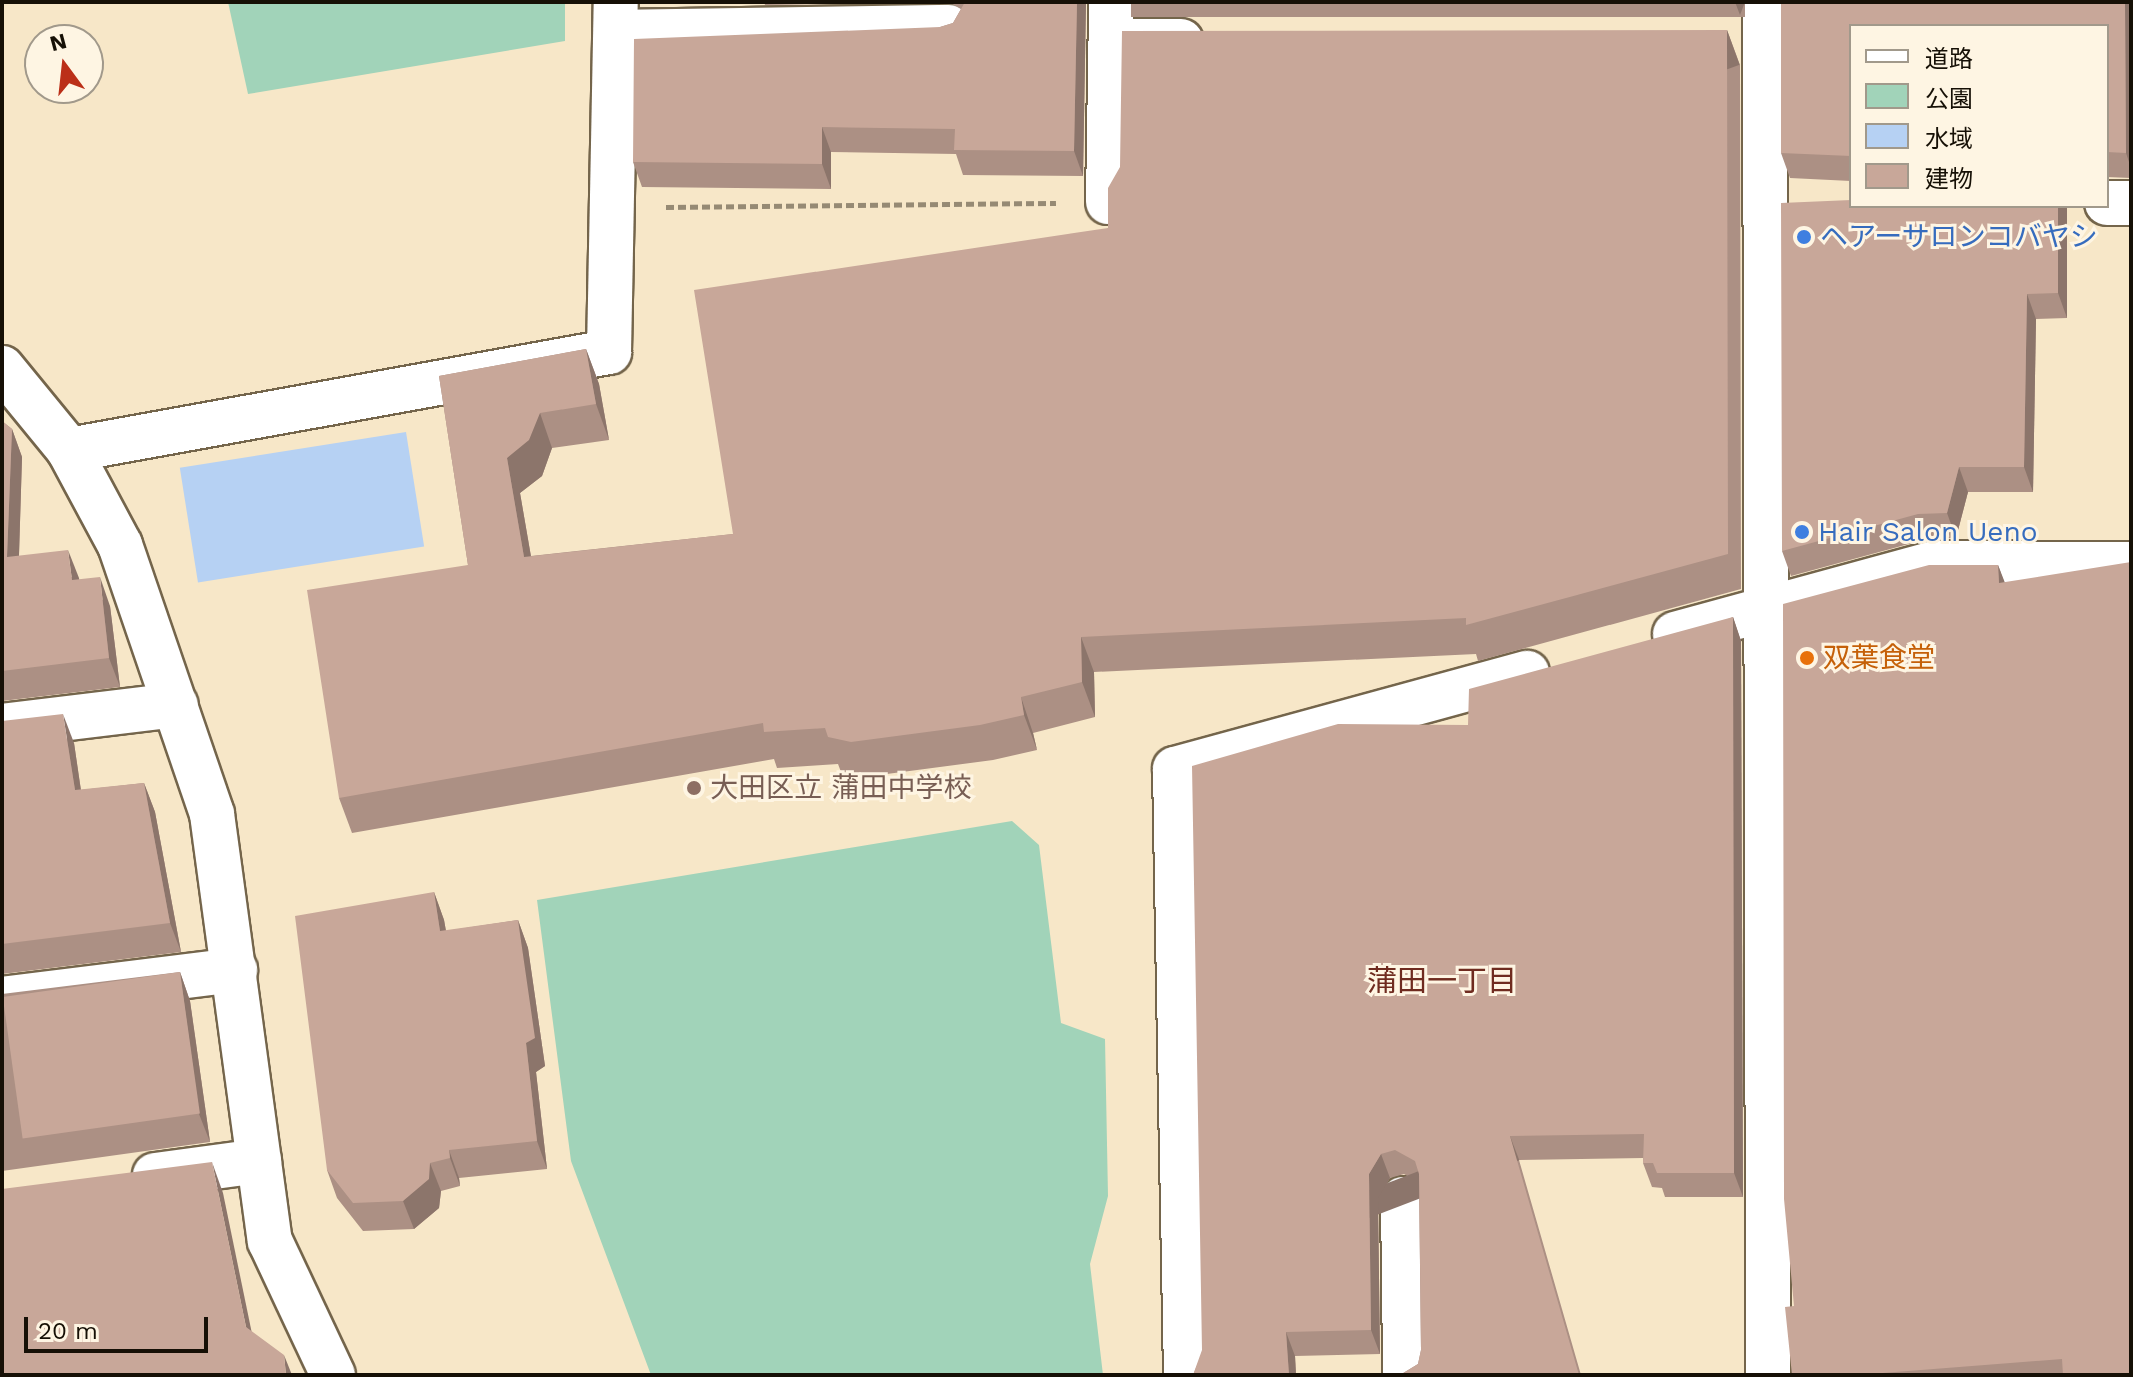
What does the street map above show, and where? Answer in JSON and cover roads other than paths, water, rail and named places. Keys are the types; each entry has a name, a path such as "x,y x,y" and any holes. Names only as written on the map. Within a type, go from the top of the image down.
{"street":[{"path":"69,450 609,352 616,207 616,17 949,27"},
{"path":"1108,202 1111,21 1223,41"},
{"path":"1717,40 1765,21 1767,608 1756,1252 1768,1375"},
{"path":"1765,203 1808,203"},
{"path":"2109,203 2131,203"},
{"path":"2,368 69,450 120,545 212,814 270,1241 333,1375"},
{"path":"1640,643 1934,563 2131,564"},
{"path":"1186,1375 1175,769 1565,663"},
{"path":"2,726 176,705"},
{"path":"2,999 235,970"},
{"path":"108,1182 259,1161"},
{"path":"1403,1199 1405,1375"}],"water":[{"path":"406,432 424,547 198,582 180,468"}],"place":[{"name":"ヘアーサロンコバヤシ","path":"1804,237"},
{"name":"Hair Salon Ueno","path":"1802,532"},
{"name":"双葉食堂","path":"1807,658"},
{"name":"大田区立 蒲田中学校","path":"694,788"}],"district":[{"name":"蒲田一丁目","path":"1442,981"}]}
